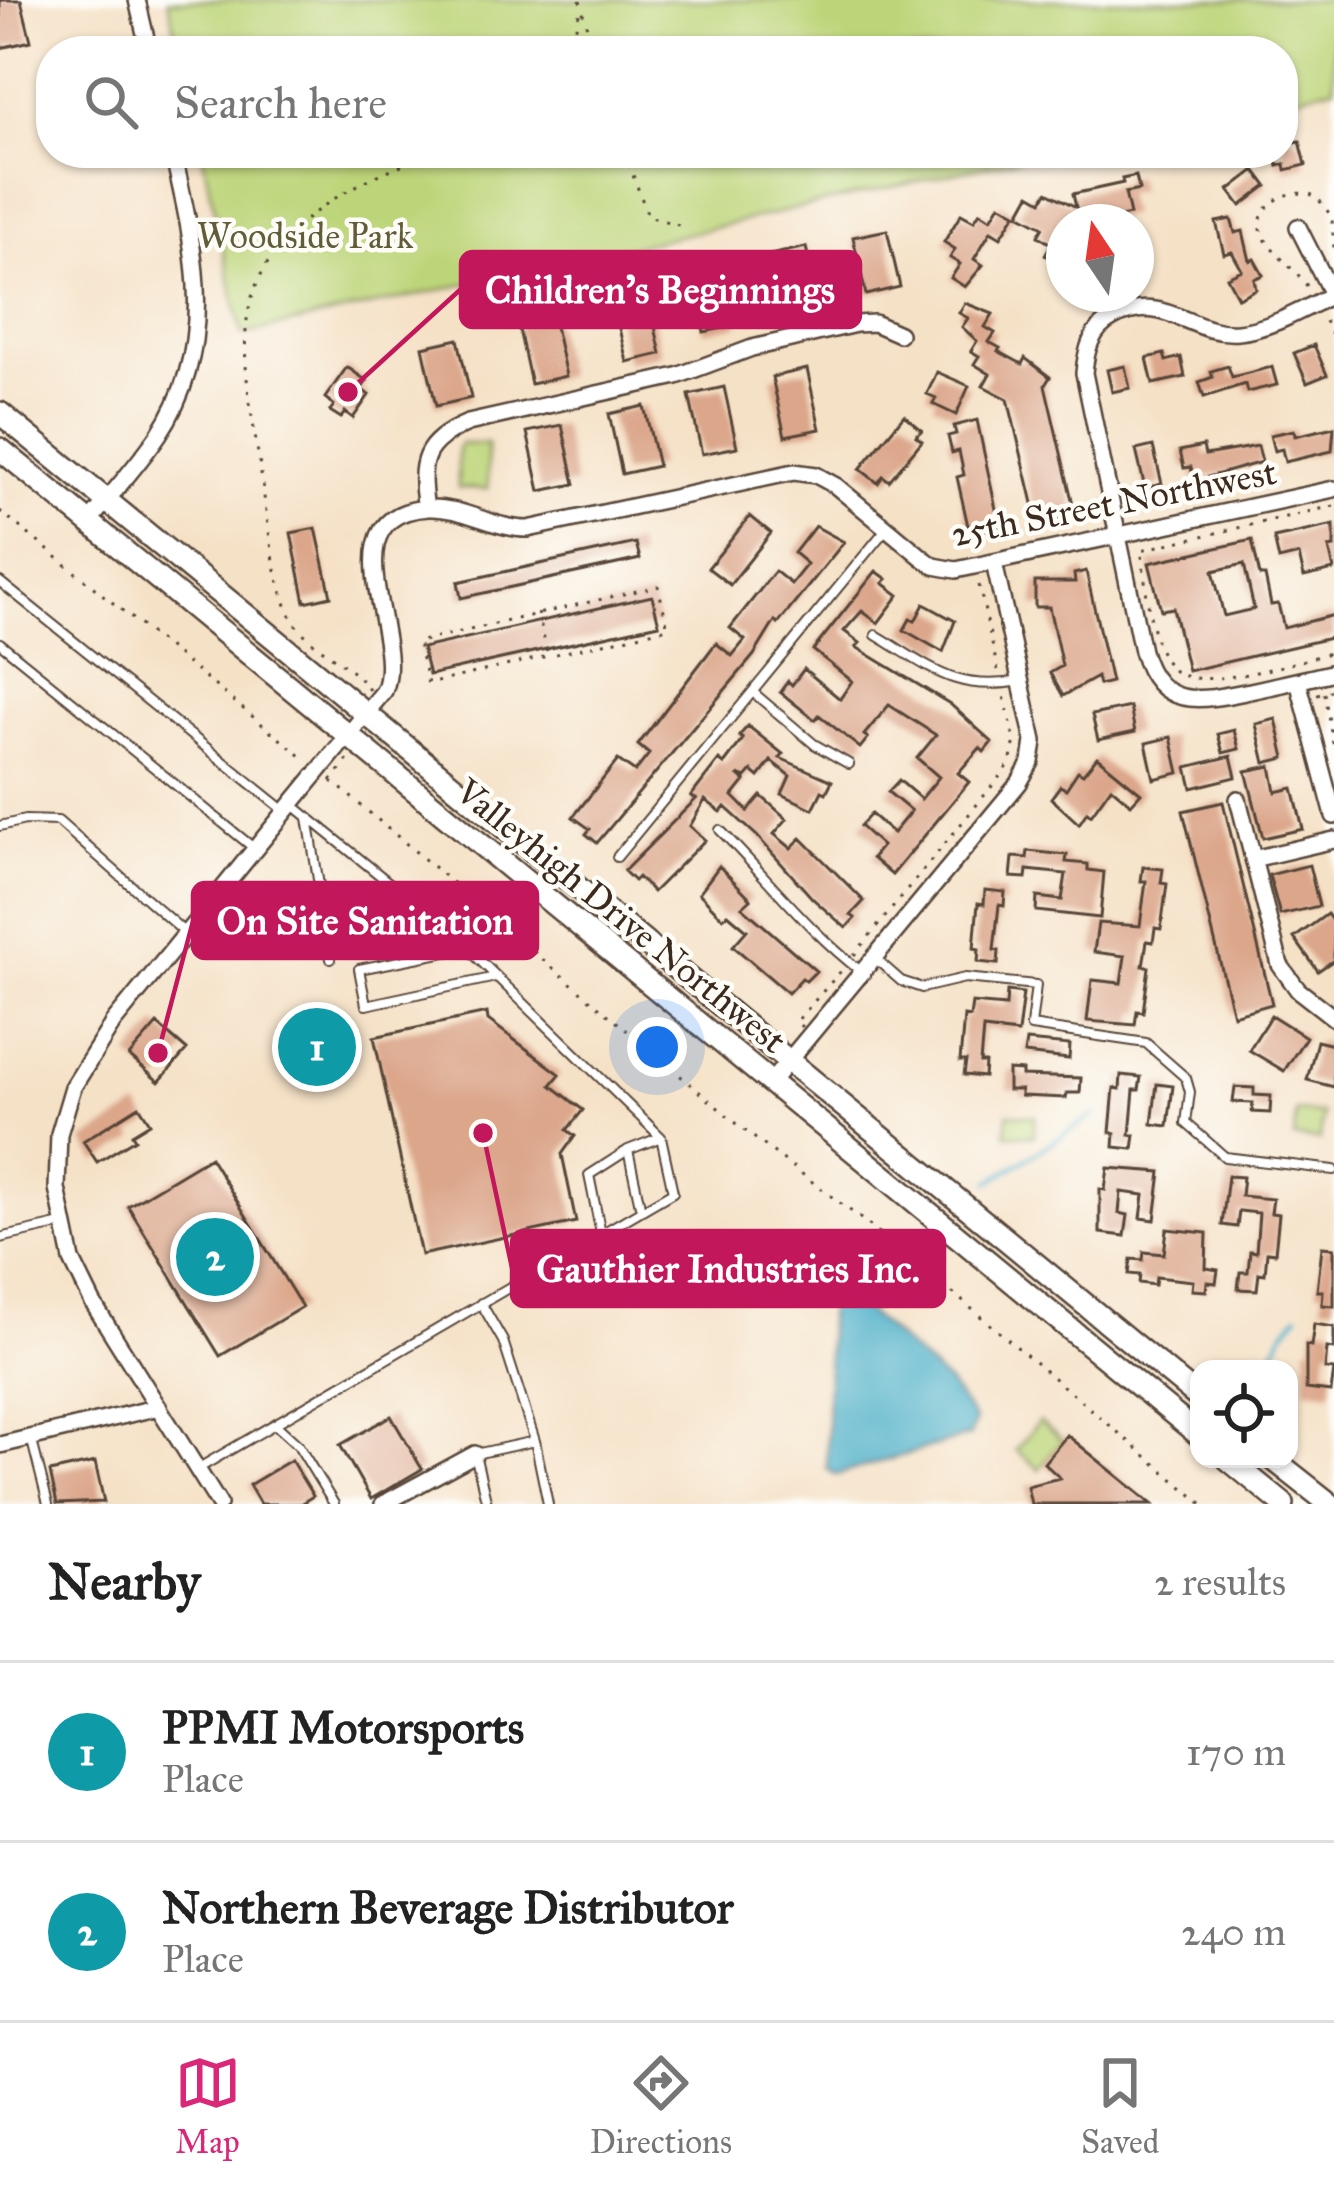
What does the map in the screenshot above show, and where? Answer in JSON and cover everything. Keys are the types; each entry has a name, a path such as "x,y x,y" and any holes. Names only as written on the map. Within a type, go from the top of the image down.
{"main road":[{"name":"Valleyhigh Drive Northwest","path":"0,412 1190,1391"},
{"name":"Valleyhigh Drive Northwest","path":"0,448 1190,1428"},
{"path":"1239,1468 1283,1504"},
{"path":"1284,1468 1330,1504"}],"street":[{"path":"137,0 145,36"},
{"path":"89,522 160,432 178,400 194,349 199,289 176,168"},
{"path":"1298,226 1334,296 1244,331 1221,331 1162,309 1146,308 1104,323 1092,335 1084,373 1145,662 1167,691 1203,701 1334,672"},
{"path":"212,1501 198,1468 93,1303 72,1260 62,1224 57,1157 73,1087 105,1034 384,691 391,670 373,573 374,552 397,518 426,508 421,469 426,456 440,437 468,423 676,376 752,348 856,324 874,323 899,334"},
{"name":"25th Street Northwest","path":"426,508 528,530 794,472 826,479 923,558 945,569 994,563 1334,489"},
{"path":"771,1082 855,967 874,958 1026,772 1034,741 994,563"},
{"path":"1298,681 1334,816"},
{"path":"1238,799 1280,965 1298,989 1334,1018"},
{"path":"1252,859 1334,840"},
{"path":"0,1445 159,1407"},
{"path":"382,1504 475,1454"}],"lane":[{"path":"617,857 887,528"},
{"path":"0,582 254,787 308,817 466,947 661,1137 673,1192 198,1468"},
{"path":"876,635 971,686 1021,680"},
{"path":"0,643 255,849"},
{"path":"754,693 814,744 849,764"},
{"path":"308,817 332,959"},
{"path":"0,826 25,820 58,821 185,933"},
{"path":"720,830 808,927 855,967"},
{"path":"466,947 359,969 366,1005 497,977"},
{"path":"874,958 901,981 922,988 965,978 1036,985 1031,1026 1146,1042 1180,1071 1190,1088 1186,1124 1225,1157 1334,1171"},
{"path":"601,1234 589,1175 628,1150 661,1137"},
{"path":"628,1150 641,1210"},
{"path":"0,1238 62,1224"},
{"path":"481,1304 503,1341 535,1441 548,1504"},
{"path":"275,1424 298,1445 334,1504"},
{"path":"31,1437 48,1504"},
{"path":"488,1504 475,1454 535,1441"}],"path":[{"path":"573,36 580,2"},
{"path":"580,2 589,36"},
{"path":"366,687 358,674 297,626 286,604 266,510 245,360 248,314 266,268 290,237 326,203 361,180 394,168"},
{"path":"630,168 648,216 685,227"},
{"path":"1325,321 1334,338"},
{"path":"1334,506 1142,550 1158,639 1172,669 1182,676 1209,681 1334,652"},
{"path":"0,511 318,770 748,1133 902,1250 1203,1504"},
{"path":"796,1022 855,967 1010,764 1015,740 979,585"},
{"path":"658,586 668,628 428,684 418,642 538,613 658,586"},
{"path":"538,613 548,656"},
{"path":"1334,690 1324,693 1334,749"}],"green space":[{"path":"168,0 1334,0 1334,87 1298,95 1298,36 176,36"},
{"name":"Woodside Park","path":"205,168 976,168 242,335"},
{"path":"461,444 487,444 488,489 458,488"},
{"path":"1296,1112 1323,1114 1320,1140 1294,1138"},
{"path":"1008,1113 1035,1116 1034,1136 1006,1134"},
{"path":"1039,1421 1062,1440 1039,1469 1016,1450"}],"water":[{"path":"844,1292 948,1383 975,1420 970,1436 836,1475 827,1469 828,1299"}],"building":[{"path":"0,0 21,0 31,41 0,48"},
{"path":"1298,141 1300,141 1306,165 1298,167"},
{"path":"1255,170 1267,186 1241,206 1229,190"},
{"path":"1136,176 1139,190 1125,193 1128,204 1075,204 1073,194 1123,183 1122,179"},
{"path":"1047,192 1070,204 1046,204 1046,241 1038,236 1043,227 1019,214 1030,194 1042,201"},
{"path":"1000,204 1016,213 1001,237 991,231 974,259 983,265 965,287 951,278 960,264 950,258 955,249 944,242 961,214 974,221 980,212 991,219"},
{"path":"1231,219 1235,233 1243,231 1250,261 1254,259 1263,275 1254,279 1256,289 1238,298 1227,277 1242,270 1232,252 1224,254 1216,222"},
{"path":"887,230 900,287 866,295 853,237"},
{"path":"806,247 819,306 784,314 770,255"},
{"path":"726,265 739,325 704,332 691,273"},
{"path":"648,295 661,354 627,362 613,303"},
{"path":"965,303 993,314 985,327 995,333 989,342 998,351 1022,364 1025,358 1050,377 1045,385 1076,517 1038,524 1008,399 983,386 990,374 974,364 979,356 971,351 977,341 962,327 968,318 959,313"},
{"path":"553,317 566,376 531,384 518,325"},
{"path":"458,339 471,398 436,406 423,347"},
{"path":"1314,345 1327,375 1307,383 1294,353"},
{"path":"1164,354 1166,361 1181,357 1185,377 1153,384 1147,358"},
{"path":"1125,366 1130,388 1112,392 1107,370"},
{"path":"1228,366 1232,377 1272,367 1277,385 1247,392 1245,384 1204,397 1199,382 1213,377 1211,371"},
{"path":"347,367 367,381 361,389 369,395 353,418 345,412 341,418 330,411 334,405 325,398"},
{"path":"807,369 820,429 785,436 772,377"},
{"path":"937,372 969,386 956,415 933,404 936,398 927,394"},
{"path":"724,387 737,447 702,454 689,395"},
{"path":"644,406 658,466 622,474 609,414"},
{"path":"904,415 922,430 916,436 922,441 889,481 883,476 878,483 860,469"},
{"path":"977,420 1000,528 977,533 976,525 968,526 957,477 964,475 959,451 952,453 948,436 956,434 954,426"},
{"path":"562,425 575,484 540,491 527,432"},
{"path":"1334,427 1332,451 1285,462 1282,449 1274,451 1270,435 1294,430 1295,436"},
{"path":"1153,446 1162,484 1145,488 1136,450"},
{"path":"1203,446 1205,455 1258,446 1262,462 1194,481 1180,451"},
{"path":"750,516 771,533 730,585 708,568"},
{"path":"1334,525 1334,547 1329,548 1334,570 1304,577 1299,555 1279,560 1274,538"},
{"path":"815,526 844,542 597,843 586,834 590,829 573,817 618,760 635,772 649,754 638,745 716,643 732,656 745,640 730,628 775,571 791,584 807,564 794,553"},
{"path":"316,528 331,596 305,602 291,533"},
{"path":"1252,540 1260,576 1265,576 1271,605 1278,604 1284,628 1334,615 1334,637 1188,671 1173,608 1161,610 1149,563","holes":["1244,564 1254,609 1224,616 1213,571"]},
{"path":"636,543 640,559 461,598 458,582"},
{"path":"876,571 899,595 878,623 862,611 844,631 860,643 856,647 950,704 992,742 984,752 980,748 958,773 969,782 892,875 872,858 882,846 860,826 871,814 893,833 911,811 888,792 899,780 921,799 939,777 917,758 936,735 889,705 864,735 868,738 860,748 780,692 804,669 840,699 852,681 813,650"},
{"path":"1086,571 1111,682 1099,685 1097,677 1063,696 1050,673 1062,666 1049,607 1035,607 1035,582 1075,582 1074,574"},
{"path":"652,596 659,624 429,675 422,648"},
{"path":"924,604 955,621 943,652 904,630"},
{"path":"1130,707 1135,732 1098,740 1092,715"},
{"path":"1276,719 1285,758 1265,763 1256,724"},
{"path":"748,726 783,754 780,758 832,781 813,809 782,794 790,776 771,761 759,777 752,771 746,778 738,775 745,781 733,796 748,811 761,796 787,819 774,834 791,848 801,838 864,901 846,928 757,836 725,807 721,812 705,800 690,826 705,840 653,892 624,871 696,799 691,796 719,760 724,764"},
{"path":"1234,730 1239,749 1223,753 1218,734"},
{"path":"1171,737 1179,773 1154,779 1146,743"},
{"path":"1231,756 1236,777 1192,788 1187,767"},
{"path":"1097,757 1141,793 1131,804 1111,787 1079,824 1051,798"},
{"path":"1271,766 1276,792 1293,788 1303,829 1263,838 1246,771"},
{"path":"1223,802 1272,1004 1233,1015 1183,811"},
{"path":"1028,851 1067,855 1066,862 1088,864 1088,870 1104,872 1100,918 1036,911 1037,897 1062,900 1066,874 1027,870 1026,878 1011,877 1013,857 1027,858"},
{"path":"1309,865 1319,906 1280,915 1269,875"},
{"path":"719,866 751,899 742,907 816,971 788,993 733,946 747,930 728,914 723,918 699,893"},
{"path":"1143,867 1163,869 1161,883 1167,884 1161,929 1155,928 1153,942 1147,941 1143,1012 1137,1011 1135,1025 1087,1021 1092,980 1121,983 1125,956 1094,952 1098,923 1140,926 1146,881 1141,881"},
{"path":"985,890 1005,892 994,950 999,951 998,964 978,962 979,949 974,948 978,903 984,904"},
{"path":"1327,914 1334,923 1334,960 1318,971 1294,938"},
{"path":"1007,991 1023,993 1018,1033 983,1029 980,1063 985,1063 984,1077 964,1075 966,1061 960,1061 964,1016 970,1017 972,1003 1006,1006"},
{"path":"487,1013 488,1020 560,1074 551,1085 583,1110 567,1130 575,1136 562,1154 576,1222 421,1255 374,1037"},
{"path":"1271,1015 1306,1037 1284,1071 1249,1050"},
{"path":"342,1016 353,1064 293,1078 282,1030"},
{"path":"157,1024 187,1050 159,1082 129,1056"},
{"path":"1026,1041 1070,1045 1069,1059 1024,1054"},
{"path":"1317,1041 1333,1045 1334,1087 1307,1080"},
{"path":"1008,1070 1022,1071 1022,1076 1081,1078 1080,1093 1067,1093 1066,1098 1021,1096 1021,1090 1008,1090"},
{"path":"1121,1075 1141,1077 1139,1090 1134,1090 1133,1149 1114,1147 1115,1133 1110,1132 1114,1088 1120,1089"},
{"path":"1157,1084 1173,1086 1168,1126 1152,1124"},
{"path":"1235,1087 1254,1088 1254,1095 1271,1096 1270,1113 1252,1112 1253,1103 1233,1102"},
{"path":"139,1106 150,1123 132,1134 135,1139 97,1162 83,1141"},
{"path":"210,1157 302,1307 220,1356 128,1206"},
{"path":"1108,1168 1161,1172 1155,1220 1141,1218 1144,1195 1121,1192 1119,1213 1128,1215 1125,1236 1100,1233 1100,1189 1105,1190"},
{"path":"1228,1176 1243,1177 1241,1196 1273,1199 1271,1213 1279,1214 1275,1253 1267,1252 1265,1274 1259,1273 1257,1290 1238,1289 1240,1272 1248,1272 1250,1251 1256,1252 1259,1213 1239,1211 1237,1227 1222,1225"},
{"path":"1167,1229 1207,1233 1206,1268 1218,1270 1216,1283 1207,1282 1206,1291 1192,1290 1193,1281 1156,1277 1155,1285 1139,1283 1140,1275 1129,1274 1131,1259 1143,1260 1144,1252 1164,1254"},
{"path":"1322,1247 1334,1248 1334,1306 1322,1305 1323,1291 1317,1291"},
{"path":"1314,1324 1334,1327 1334,1349 1327,1348 1325,1369 1334,1370 1331,1392 1306,1389 1306,1345 1311,1346"},
{"path":"391,1416 422,1469 371,1499 340,1445"},
{"path":"1067,1435 1152,1504 1031,1504 1027,1486 1060,1478 1044,1463"},
{"path":"291,1460 313,1496 300,1504 260,1504 249,1485"},
{"path":"95,1462 104,1502 57,1504 50,1472"}],"waterway":[{"path":"990,1182 1095,1115"},
{"path":"1270,1360 1298,1315"}],"place":[{"name":"Children's Beginnings","path":"348,392"},
{"name":"PPMI Motorsports","path":"317,1047"},
{"name":"On Site Sanitation","path":"158,1053"},
{"name":"Gauthier Industries Inc.","path":"483,1133"},
{"name":"Northern Beverage Distributor","path":"215,1257"}]}
